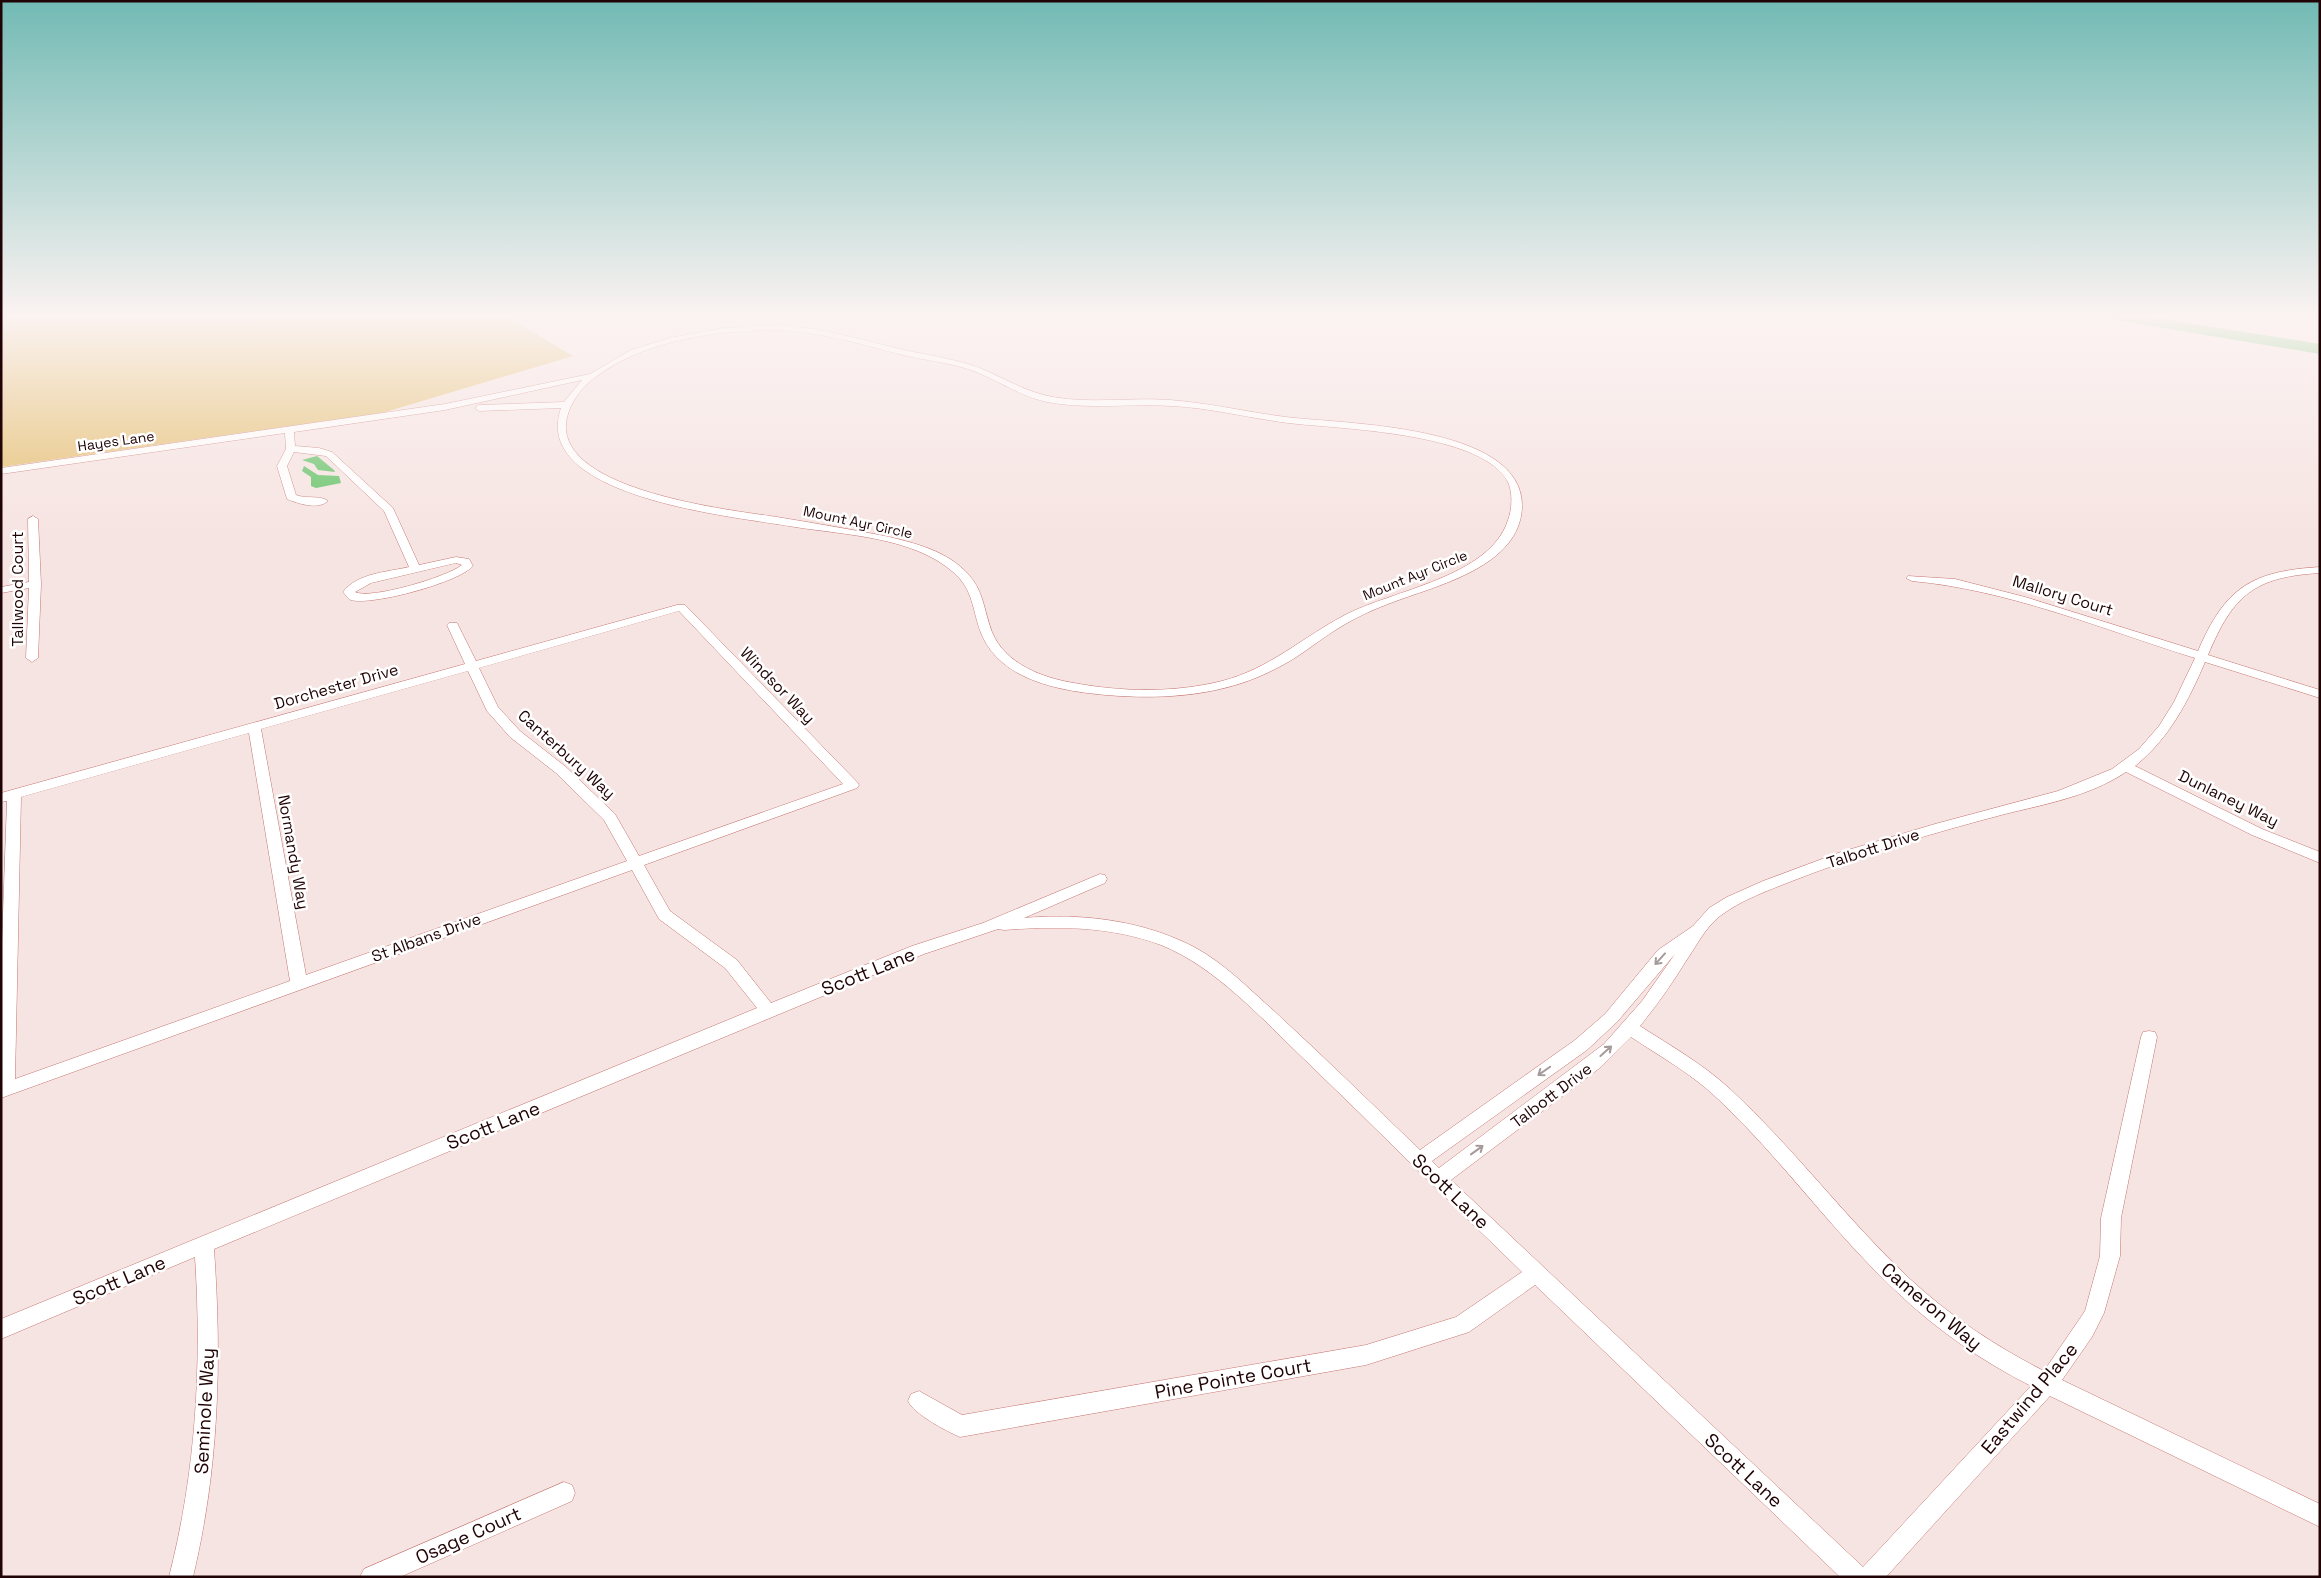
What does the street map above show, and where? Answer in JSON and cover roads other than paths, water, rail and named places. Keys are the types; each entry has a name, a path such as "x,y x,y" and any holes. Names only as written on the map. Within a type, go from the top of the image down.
{"street":[{"name":"Hayes Lane","path":"1,476 289,433 458,405 537,388"},
{"name":"Mount Ayr Circle","path":"577,388 566,405 562,425 567,446 584,465 607,480 669,501 883,539 936,556 950,563 969,581 980,602 989,638 1007,660 1040,678 1068,686 1106,691 1152,692 1197,690 1231,683 1256,675 1273,667 1331,628 1364,610 1478,564 1492,555 1509,534 1518,501 1514,482 1499,465 1475,452 1448,441 1417,435 1188,405 1154,402 1081,402 1045,398 1014,388"},
{"name":"Hayes Lane","path":"1,471 469,409 566,405"},
{"path":"289,433 290,449 282,466 291,497 303,502 323,501"},
{"path":"290,449 319,451 329,454 385,506 395,520 415,568"},
{"name":"Tallwood Court","path":"32,658 35,584 34,519"},
{"path":"456,560 468,564 463,571 449,577 382,594 356,597 349,592 354,586 367,580 415,568 456,560"},
{"name":"Talbott Drive","path":"1438,1178 1591,1064 1629,1027 1675,966 1698,927 1710,915 1725,905 1811,868 1908,836 2061,794 2099,780 2125,766 2142,754 2168,722 2186,691 2220,617 2241,592 2258,583 2278,576 2320,570"},
{"name":"Mallory Court","path":"1912,578 1956,582 2013,596 2320,694"},
{"path":"1,590 35,584"},
{"name":"Dorchester Drive","path":"8,796 471,664 681,607"},
{"name":"Windsor Way","path":"681,607 852,785"},
{"name":"Canterbury Way","path":"452,625 492,708 514,734 561,770 610,816 664,915 731,964 768,1011"},
{"name":"Normandy Way","path":"254,726 299,983"},
{"name":"Dunlaney Way","path":"2125,766 2257,832 2320,858"},
{"name":"St Albans Drive","path":"3,1091 852,785"},
{"path":"3,1091 8,796"},
{"name":"Scott Lane","path":"1,1329 768,1011 898,958 988,927 1100,879"},
{"name":"Scott Lane","path":"988,927 1041,923 1098,926 1146,935 1184,949 1202,959 1232,982 1858,1577"},
{"path":"1419,1160 1581,1045 1611,1018 1664,954 1698,927"},
{"name":"Cameron Way","path":"1629,1027 1702,1076 1722,1093 1775,1145 1825,1206 1866,1250 1933,1312 1983,1350 2047,1384 2320,1516"},
{"name":"Eastwind Place","path":"1870,1577 2047,1384 2076,1345 2094,1313 2110,1256 2111,1218 2149,1037"},
{"name":"Seminole Way","path":"182,1577 195,1520 205,1444 208,1317 204,1244"},
{"name":"Pine Pointe Court","path":"919,1401 960,1426 1366,1355 1462,1325 1536,1273"},
{"name":"Osage Court","path":"372,1577 564,1493"}]}
